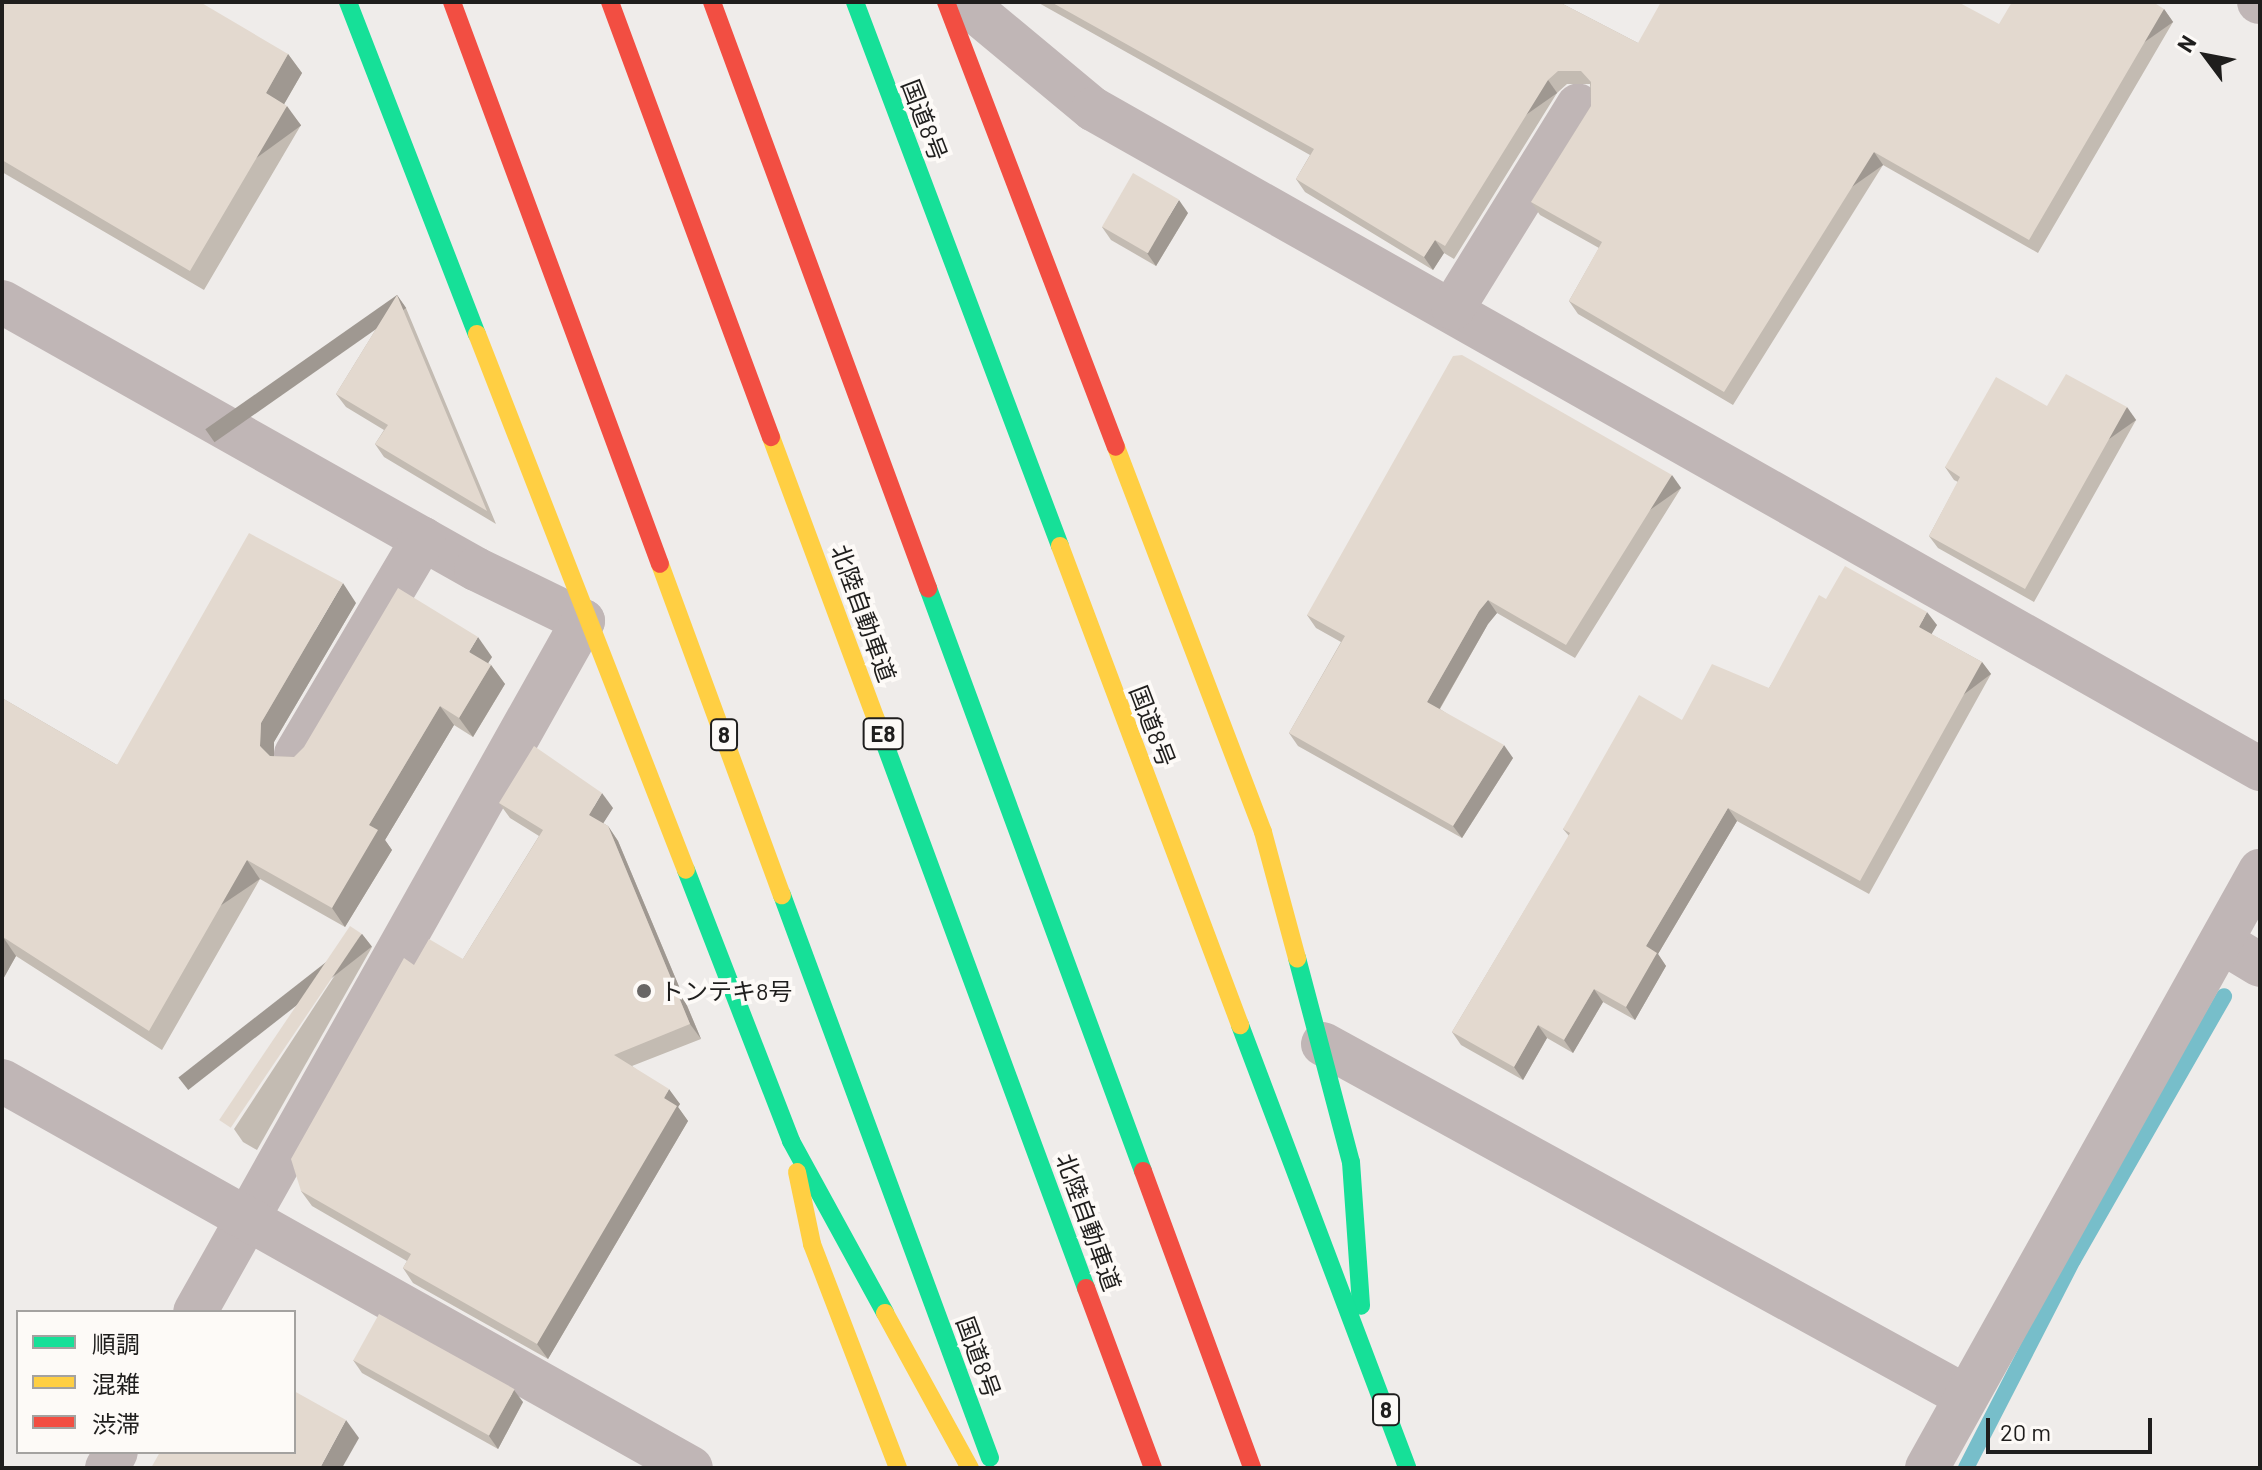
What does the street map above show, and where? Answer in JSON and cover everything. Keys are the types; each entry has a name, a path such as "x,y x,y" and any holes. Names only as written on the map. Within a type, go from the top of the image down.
{"highway":[{"path":"348,2 583,621 791,1141 970,1468"},
{"name":"国道8号","path":"452,2 994,1468"},
{"name":"北陸自動車道","path":"610,2 1153,1468"},
{"path":"712,2 1252,1468"},
{"name":"国道8号","path":"855,2 1407,1468"},
{"path":"946,2 1263,832 1323,1044 1351,1162 1364,1353"},
{"path":"791,1141 812,1244 898,1468"}],"street":[{"path":"964,2 1093,109 1453,308 2260,769"},
{"path":"1453,308 1578,106"},
{"path":"2,302 423,539 583,621 196,1310"},
{"path":"296,754 423,539"},
{"path":"1927,1468 2260,871"},
{"path":"2222,942 2260,965"},
{"path":"1323,1044 1965,1396"},
{"path":"2,1081 691,1468"}],"building":[{"path":"2,2 200,2 288,54 266,93 287,106 190,271 2,160"},
{"path":"1051,2 1559,2 1638,43 1661,2 1958,2 1999,24 2012,2 2153,2 2164,9 2029,240 1874,152 1724,392 1569,301 1602,242 1531,202 1591,106 1591,82 1581,71 1558,71 1548,80 1445,246 1435,240 1424,257 1296,179 1314,149"},
{"path":"1133,173 1179,200 1148,253 1102,227"},
{"path":"397,295 487,511 375,444 388,425 336,394"},
{"path":"1462,355 1672,475 1566,645 1488,600 1479,611 1427,702 1504,745 1453,826 1289,733 1345,636 1307,615 1453,356"},
{"path":"2066,374 2127,407 2025,589 1929,536 1960,477 1945,467 1996,377 2047,406"},
{"path":"249,533 343,583 261,723 260,746 270,756 294,757 304,747 398,588 478,637 469,652 491,665 459,718 440,706 369,825 378,830 332,908 247,860 149,1031 2,938 2,698 117,765"},
{"path":"1845,566 1927,612 1919,627 1982,662 1860,881 1728,808 1646,946 1657,953 1626,1007 1594,989 1564,1040 1538,1025 1514,1067 1452,1032 1570,833 1563,829 1639,695 1682,720 1712,664 1769,688 1819,595 1826,599"},
{"path":"534,746 602,793 589,815 608,826 690,1024 614,1055 669,1089 664,1098 677,1106 537,1344 403,1268 411,1254 301,1191 291,1159 404,958 414,965 429,939 463,959 543,830 499,803"},
{"path":"350,926 362,934 231,1128 219,1120"},
{"path":"379,1314 515,1389 489,1436 353,1360"},
{"path":"296,1392 346,1420 320,1468 151,1468 159,1454 296,1454"}],"waterway":[{"path":"1966,1468 2073,1260 2224,996"}],"traffic: fast":[{"path":"348,2 477,334"},
{"path":"855,2 1060,546"},
{"path":"928,588 1143,1171"},
{"path":"876,720 1086,1288"},
{"path":"686,870 791,1141 885,1313"},
{"path":"782,895 990,1458"},
{"path":"1297,958 1351,1162 1361,1306"},
{"path":"1240,1025 1407,1468"}],"traffic: slow":[{"path":"477,334 686,870"},
{"path":"771,437 876,720"},
{"path":"1116,447 1263,832 1297,958"},
{"path":"1060,546 1240,1025"},
{"path":"660,564 782,895"},
{"path":"797,1172 812,1244 898,1468"},
{"path":"885,1313 970,1468"}],"traffic: jam":[{"path":"452,2 660,564"},
{"path":"610,2 771,437"},
{"path":"712,2 928,588"},
{"path":"946,2 1116,447"},
{"path":"1143,1171 1252,1468"},
{"path":"1086,1288 1153,1468"}],"place":[{"name":"トンテキ8号","path":"644,991"}]}
